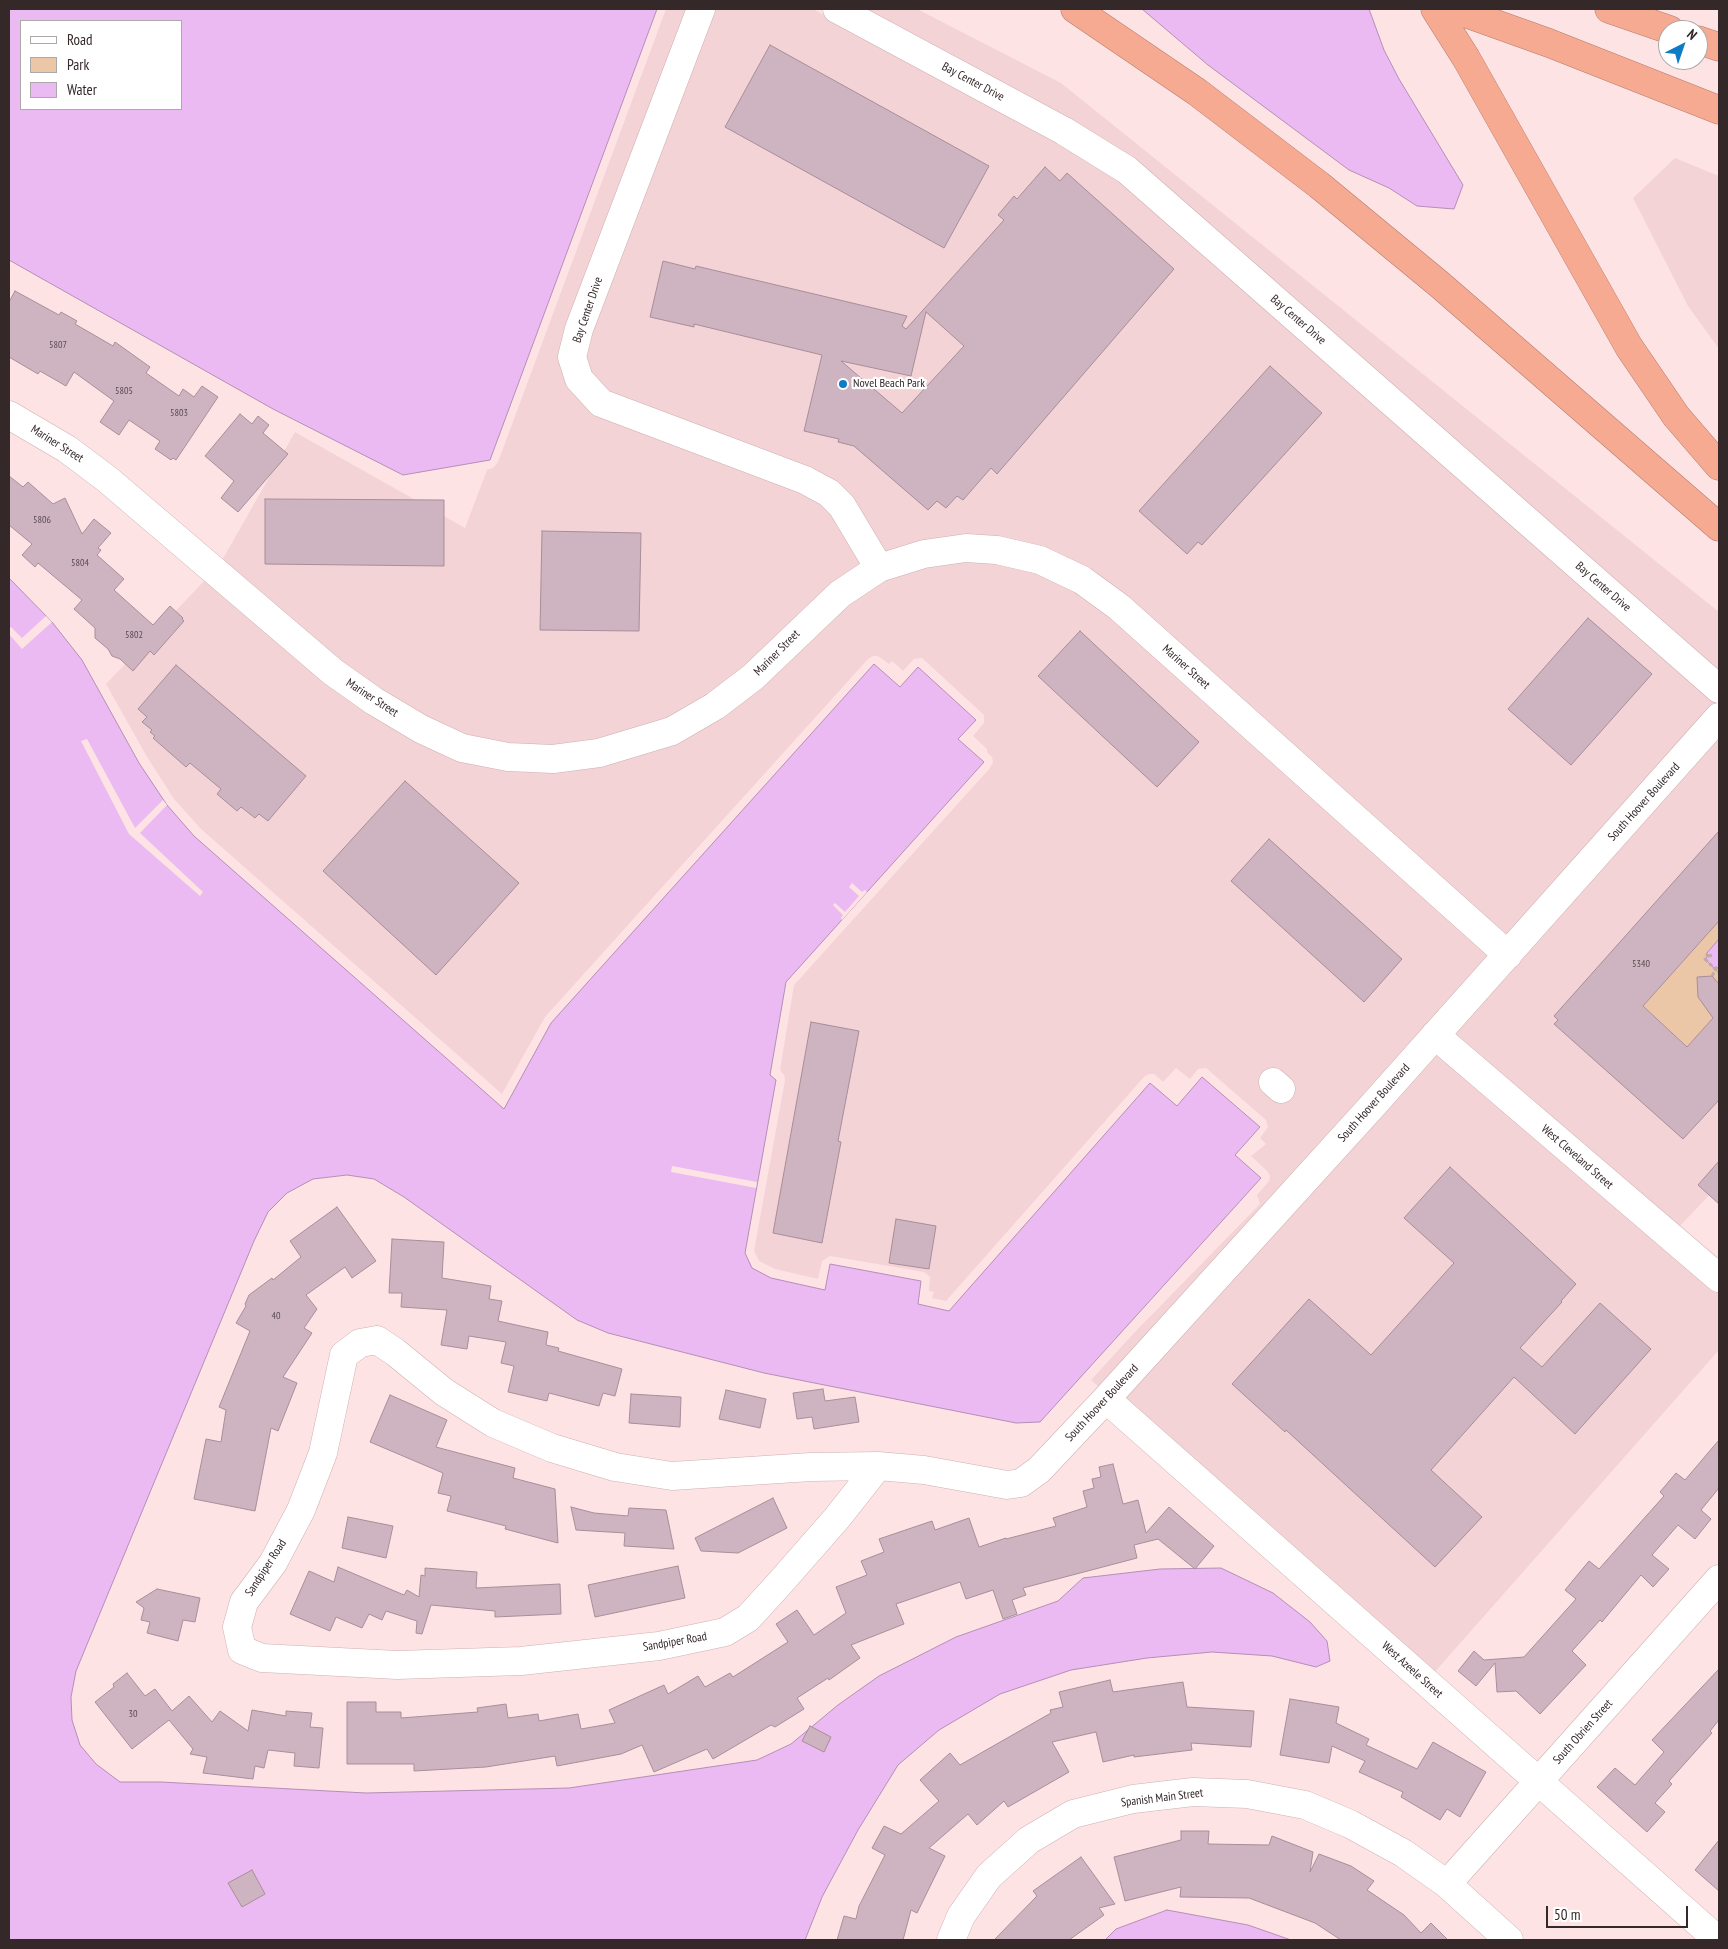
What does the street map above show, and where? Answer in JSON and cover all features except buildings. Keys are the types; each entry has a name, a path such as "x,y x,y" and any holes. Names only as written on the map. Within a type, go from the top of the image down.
{"highway":[{"path":"1075,9 1197,92 1319,185 1425,272 1719,527"},
{"path":"1435,9 1466,58 1629,347 1676,416 1719,466"},
{"path":"1454,9 1549,43 1719,110"},
{"path":"1609,9 1658,26"}],"street":[{"name":"Bay Center Drive","path":"701,9 580,329 572,358 579,379 601,403 805,480 828,493 846,512 879,568"},
{"name":"Bay Center Drive","path":"837,9 1064,131 1127,170 1719,690"},
{"name":"Mariner Street","path":"9,415 68,449 107,479 333,672 374,701 421,729 462,748 501,756 553,758 599,753 672,731 715,706 753,678 840,594 879,568 924,554 966,548 997,550 1040,560 1082,580 1119,607 1508,955"},
{"name":"South Hoover Boulevard","path":"1021,1482 1039,1470 1106,1399 1508,955 1719,717"},
{"name":"West Cleveland Street","path":"1435,1036 1719,1278"},
{"name":"Sandpiper Road","path":"878,1466 837,1518 774,1590 748,1618 725,1632 659,1646 521,1661 379,1664 270,1659 242,1650 237,1627 244,1602 272,1563 301,1510 323,1453 344,1355 360,1343 377,1340 395,1352 444,1392 493,1423 552,1448 615,1468 672,1476 811,1466 878,1466 924,1470 1006,1485 1021,1482"},
{"name":"West Azeele Street","path":"1106,1399 1718,1940"},
{"name":"South Obrien Street","path":"1446,1884 1719,1579"},
{"name":"Spanish Main Street","path":"951,1940 961,1916 989,1876 1029,1840 1073,1814 1133,1800 1193,1792 1247,1794 1306,1805 1350,1824 1404,1853 1446,1884 1509,1940"}],"path":[{"path":"1714,955 1707,955 1705,959 1716,967 1719,973"},
{"path":"1712,976 1716,967"}],"shaded area":[{"path":"666,9 690,9 569,383 800,490 833,513 865,565 747,670 669,722 631,734 554,748 510,746 466,738 427,720 340,664 221,562 295,432 465,528 487,470 493,468 498,462"},
{"path":"712,9 813,9 1058,140 1121,179 1718,703 1508,940 1046,551 884,556 863,519 608,394 588,373 583,356"},
{"path":"860,9 917,9 1061,83 1719,612 1719,675 1133,161"},
{"path":"1675,158 1719,176 1719,349 1688,306 1633,198"},
{"path":"965,559 1036,570 1076,590 1112,616 1493,956 1102,1390 1091,1380 1133,1334 1260,1204 1257,1195 1269,1181 1270,1176 1267,1171 1251,1156 1266,1144 1260,1138 1268,1127 1266,1120 1206,1068 1198,1069 1190,1079 1176,1068 1163,1082 1154,1074 1144,1077 946,1301 932,1298 934,1292 929,1291 930,1277 924,1272 830,1256 822,1261 818,1279 775,1269 759,1261 754,1251 785,1080 780,1070 794,985 990,768 993,762 987,749 973,736 984,723 984,715 922,658 914,659 903,671 892,661 889,664 878,656 868,659 545,1017 502,1094 201,829 174,799 147,757 106,684 206,579 415,739 600,763 807,638 882,578 925,565"},
{"path":"1719,732 1719,909 1634,1006 1693,1052 1719,1024 1719,1185 1678,1228 1450,1034"},
{"path":"1435,1050 1719,1293 1719,1350 1433,1674 1121,1398"}],"green space":[{"path":"1719,921 1719,1011 1687,1047 1643,1006"}],"water":[{"path":"9,9 657,9 490,460 403,475 273,409 9,260"},
{"path":"1142,9 1369,9 1384,50 1399,79 1463,185 1454,209 1417,206 1389,188 1349,170 1208,65"},
{"path":"9,578 52,622 82,660 139,763 167,805 194,836 504,1109 551,1023 874,664 900,687 918,667 976,720 958,739 984,762 786,982 770,1075 776,1080 745,1253 752,1268 771,1278 825,1290 830,1264 921,1281 918,1304 949,1311 1150,1083 1177,1106 1202,1077 1260,1127 1235,1155 1261,1178 1040,1422 1016,1423 764,1373 608,1333 577,1320 404,1197 374,1179 347,1175 313,1179 287,1193 268,1212 254,1241 76,1671 71,1697 72,1720 80,1745 96,1764 120,1782 161,1782 366,1793 569,1788 757,1760 791,1744 838,1705 879,1676 956,1637 1058,1601 1083,1578 1160,1569 1221,1568 1273,1593 1310,1622 1327,1641 1330,1661 1316,1667 1272,1656 1212,1652 1147,1658 1071,1670 1000,1694 939,1730 898,1765 858,1830 822,1897 805,1940 9,1940"},
{"path":"1719,939 1719,973 1705,959 1708,956 1706,954"},
{"path":"1167,1910 1248,1925 1291,1940 1105,1940 1116,1929"}],"pier":[{"path":"46,616 52,622 22,649 9,634 11,627 22,638"},
{"path":"87,739 135,828 163,800 167,805 140,833 203,892 200,896 129,834 81,741"},
{"path":"852,883 862,892 865,890 867,892 842,920 843,915 833,905 835,903 845,912 859,896 849,887"},
{"path":"672,1166 757,1182 756,1188 671,1172"}],"place":[{"name":"Novel Beach Park","path":"843,384"}]}
